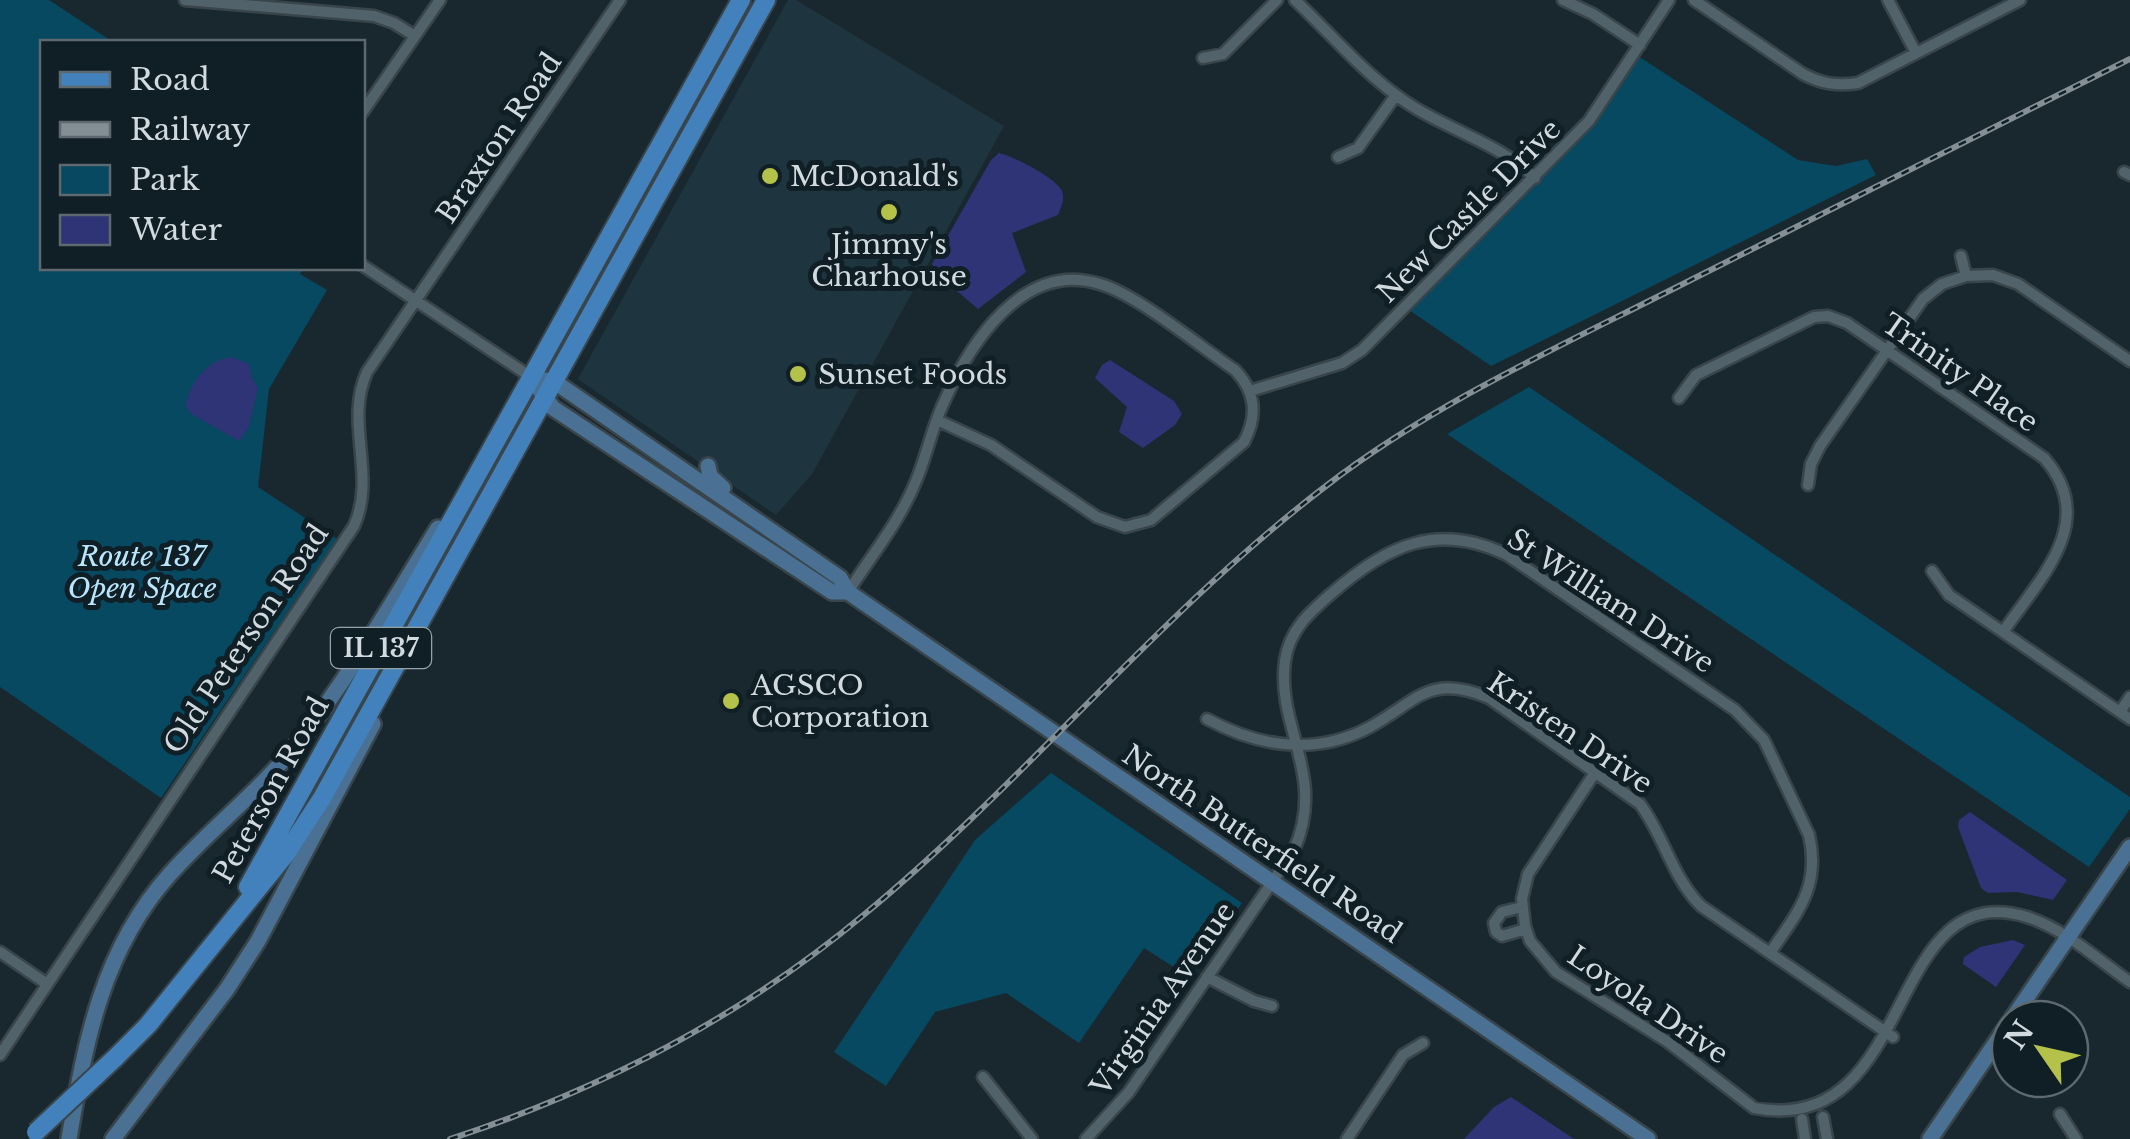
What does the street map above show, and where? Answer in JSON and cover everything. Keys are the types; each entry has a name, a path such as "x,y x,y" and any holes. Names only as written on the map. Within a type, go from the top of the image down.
{"main road":[{"name":"Peterson Road","path":"231,918 741,0"},
{"name":"Peterson Road","path":"231,918 285,855 322,798 766,0"},
{"name":"North Butterfield Road","path":"531,377 691,475 840,578 848,592 1648,1139"},
{"name":"North Butterfield Road","path":"550,390 553,408 832,592 848,592"},
{"name":"Peterson Road","path":"69,1139 82,1055 97,1002 130,929 170,874 295,746 354,664 488,454"},
{"path":"708,466 710,476 779,530 787,541"},
{"path":"691,475 705,509"},
{"name":"Peterson Road","path":"113,1139 227,989 258,940 466,540"},
{"path":"2026,999 2130,846"},
{"name":"IL 137","path":"32,1136 148,1025 231,918"},
{"path":"1930,1139 1990,1052"}],"street":[{"path":"184,0 374,16 415,36"},
{"path":"365,110 440,0"},
{"name":"Braxton Road","path":"415,301 620,0"},
{"path":"1203,58 1223,54 1277,0"},
{"path":"1295,0 1396,96 1505,154 1534,178"},
{"path":"1563,0 1593,14 1640,45"},
{"name":"New Castle Drive","path":"1250,391 1342,363 1362,350 1589,121 1669,0"},
{"path":"1694,0 1818,82 1844,85 1858,83 2020,0"},
{"path":"1888,0 1916,53"},
{"path":"1338,157 1358,148 1396,96"},
{"path":"1962,256 1966,276"},
{"name":"North Butterfield Road","path":"365,267 531,377"},
{"path":"1808,485 1811,464 1820,446 1922,299 1942,284 1966,276 1993,275 2018,284 2130,361"},
{"path":"848,592 916,482 937,420 962,365 1001,314 1024,294 1073,279 1116,290 1235,370 1250,391 1254,416 1244,442 1151,520 1125,526 1097,516 991,445 937,420"},
{"name":"Old Peterson Road","path":"48,984 354,526 365,483 358,395 367,372 415,301"},
{"name":"Trinity Place","path":"1679,398 1696,375 1814,317 1828,316 1847,323 2044,458 2062,485 2068,519 2060,547 2002,632"},
{"name":"St William Drive","path":"1273,881 1302,831 1306,778 1286,698 1285,660 1289,642 1308,613 1357,572 1397,548 1417,542 1453,540 1492,548 1719,699 1759,732 1809,835 1813,853 1807,895 1770,953"},
{"path":"1932,571 1949,596 2125,716 2130,697"},
{"name":"Kristen Drive","path":"1207,719 1256,741 1326,743 1355,734 1426,691 1460,688 1489,698 1640,804 1691,896 1892,1037"},
{"name":"Loyola Drive","path":"1596,771 1537,857 1525,883 1522,907 1526,929 1540,956 1556,972 1655,1034 1754,1108 1784,1120 1812,1118"},
{"name":"Virginia Avenue","path":"1086,1139 1129,1092 1273,881"},
{"path":"1522,907 1502,912 1494,923 1496,932 1502,936 1526,929"},
{"path":"1875,1071 1936,952 1956,930 1972,921 2003,914 2047,926 2130,982"},
{"path":"0,952 48,984 0,1055"},
{"path":"1207,977 1272,1006"},
{"path":"1347,1139 1404,1056 1423,1044"},
{"path":"983,1077 1032,1139"},
{"path":"1812,1118 1836,1113"},
{"path":"2060,1114 2076,1139"},
{"path":"1804,1139 1812,1118"},
{"path":"1812,1118 1827,1139"}],"shaded area":[{"path":"788,0 796,0 1004,126 812,474 776,515 578,379"}],"green space":[{"name":"Route 137 Open Space","path":"0,0 49,0 110,40 40,40 40,270 303,270 300,274 327,290 269,389 258,487 337,539 161,798 0,687"},
{"path":"1638,56 1798,160 1836,166 1867,159 1876,175 1491,366 1409,310 1567,151"},
{"path":"1529,387 2130,797 2130,809 2089,867 1447,434"},
{"path":"1051,773 1242,903 1191,978 1144,948 1079,1043 1006,993 935,1012 886,1086 834,1052 975,840"}],"water":[{"path":"999,153 1052,180 1062,191 1063,200 1058,215 1012,233 1026,272 978,309 937,274 932,264 991,160"},
{"path":"232,357 249,364 258,388 248,429 239,441 190,413 186,406 201,374"},
{"path":"1110,360 1174,401 1182,414 1175,425 1143,448 1119,432 1127,407 1095,378"},
{"path":"1970,812 2067,880 2053,900 2017,892 1988,893 1981,888 1958,827 1959,820"},
{"path":"2013,940 2025,945 1996,987 1963,964 1964,957 1980,947"},
{"path":"1511,1097 1574,1139 1464,1139 1494,1107"}],"railway":[{"path":"450,1139 562,1097 669,1046 721,1017 819,950 925,862 1265,535 1326,486 1407,430 1536,358 2130,59"}],"place":[{"name":"McDonald's","path":"770,176"},
{"name":"Jimmy's Charhouse","path":"889,212"},
{"name":"Sunset Foods","path":"798,374"},
{"name":"AGSCO Corporation","path":"731,701"}]}
